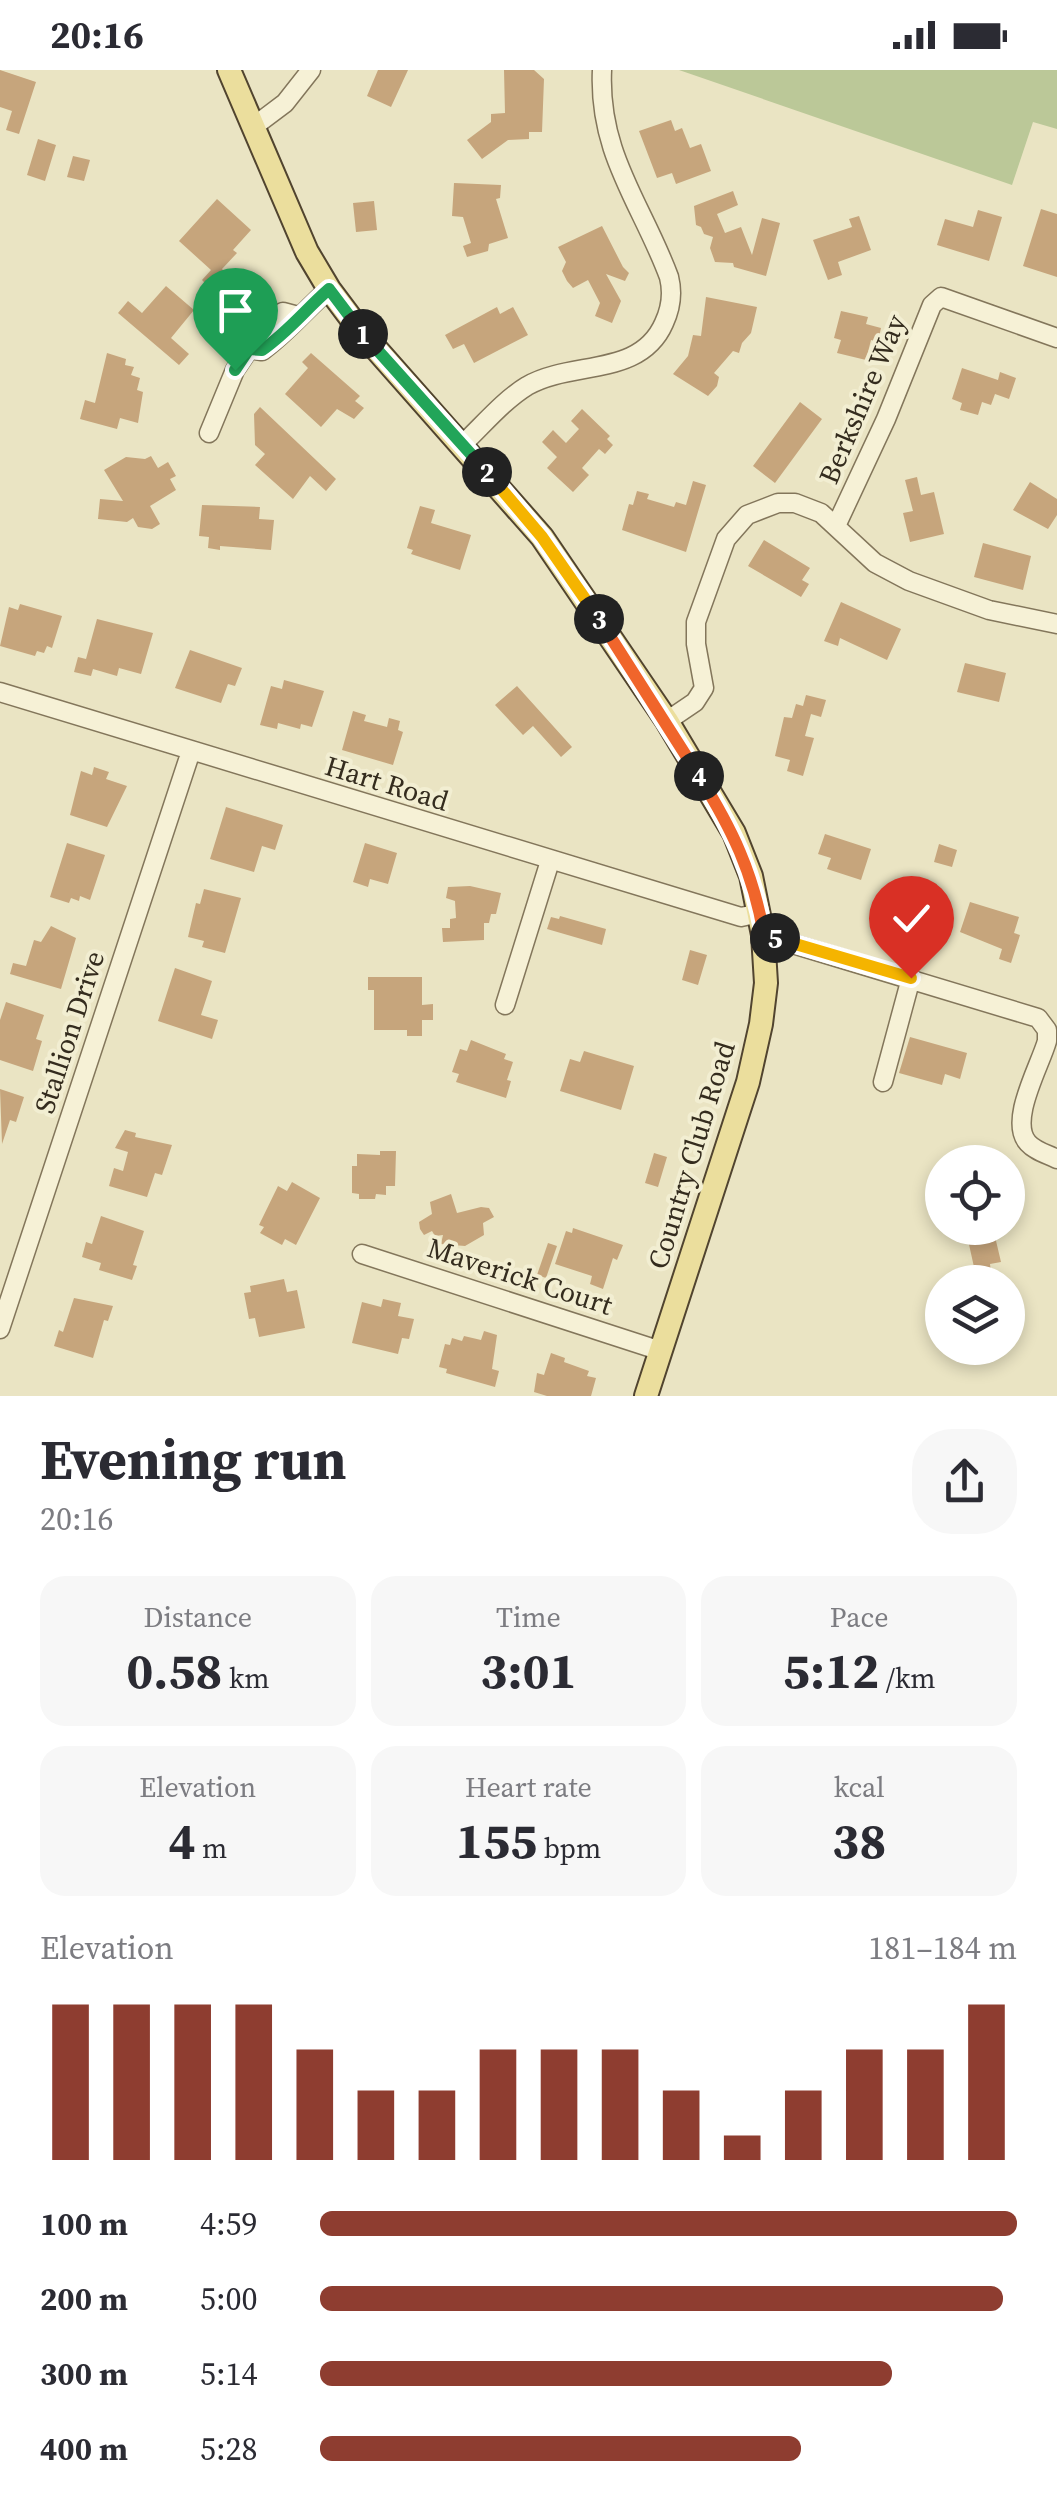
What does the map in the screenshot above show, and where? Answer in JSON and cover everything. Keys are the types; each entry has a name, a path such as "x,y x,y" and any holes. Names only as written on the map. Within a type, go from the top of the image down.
{"main road":[{"name":"Country Club Road","path":"229,70 308,252 329,289 362,333 542,537 666,721 734,833 751,876 762,924 766,982 762,1024 748,1082 646,1396"}],"street":[{"path":"253,127 285,103 311,70"},
{"path":"463,444 527,386 562,372 616,363 642,352 656,339 669,311 670,277 620,176 610,144 602,105 602,70"},
{"path":"208,433 235,370 249,349 254,330 283,312 298,316 329,289"},
{"name":"Berkshire Way","path":"836,526 886,420 932,305 941,297 1057,338"},
{"path":"666,721 694,702 704,688 696,622 726,539 734,526 762,507 778,503 812,508 875,563 909,581 990,610 1057,624"},
{"name":"Hart Road","path":"0,692 741,917 911,978 1057,1021"},
{"name":"Stallion Drive","path":"0,1330 191,751"},
{"path":"504,1005 550,861"},
{"path":"884,1082 911,978"},
{"path":"1027,1012 1042,1021 1047,1035 1023,1108 1021,1127 1030,1146 1057,1159"},
{"name":"Maverick Court","path":"362,1254 661,1351"}],"green space":[{"path":"679,70 1057,70 1057,129 1033,122 1012,185"}],"building":[{"path":"0,70 36,82 19,134 6,130 12,111 0,107"},
{"path":"378,70 408,70 391,107 367,96"},
{"path":"504,70 534,70 544,79 542,132 529,132 529,139 508,140 482,159 467,140 491,122 491,114 505,113"},
{"path":"671,120 675,131 682,128 690,148 701,144 711,171 676,184 672,173 657,178 639,131"},
{"path":"38,139 56,145 45,181 27,175"},
{"path":"73,156 90,160 84,181 67,177"},
{"path":"454,183 501,185 500,198 496,199 508,238 489,244 488,251 467,257 463,246 471,243 463,217 452,216"},
{"path":"733,191 738,205 717,214 725,233 741,227 752,255 762,218 780,223 766,276 734,267 733,263 715,262 710,248 713,237 696,225 694,206"},
{"path":"217,199 251,230 233,250 237,253 222,269 226,274 212,290 202,280 211,270 179,241"},
{"path":"374,201 377,230 356,232 353,203"},
{"path":"1041,209 1057,214 1057,277 1023,266"},
{"path":"978,210 1002,217 989,261 937,245 945,219 973,227"},
{"path":"859,216 871,250 838,262 842,275 828,280 813,240 852,227 849,219"},
{"path":"602,226 629,273 625,281 606,274 621,301 612,323 595,316 600,303 588,280 573,288 567,281 562,271 566,262 558,247"},
{"path":"166,286 194,310 171,338 189,354 179,365 118,313 128,301 142,313"},
{"path":"706,297 757,307 751,333 739,353 733,351 714,373 719,377 717,386 708,396 673,374 688,356 693,335 701,336"},
{"path":"497,307 500,314 513,307 528,335 474,363 464,344 453,349 445,335"},
{"path":"841,311 868,317 866,324 881,328 878,342 871,340 866,360 837,353 841,340 834,338"},
{"path":"107,353 126,359 125,365 134,367 131,375 140,378 137,390 143,392 138,423 120,418 117,429 80,419 85,400 95,403"},
{"path":"311,353 360,396 355,401 364,408 354,419 337,409 321,427 285,394 308,368 302,362"},
{"path":"962,368 998,380 1000,372 1016,378 1009,399 995,394 991,405 982,402 978,415 960,410 962,403 952,399"},
{"path":"800,402 822,419 775,483 753,466"},
{"path":"260,407 336,479 326,491 310,476 293,499 255,465 265,454 255,445 254,414"},
{"path":"582,409 610,436 607,439 613,445 605,454 599,449 582,468 589,475 573,492 547,468 557,457 542,442 553,430 566,443 579,429 571,421"},
{"path":"151,456 158,468 168,462 176,476 170,479 176,490 150,506 160,524 152,529 138,527 133,518 127,522 98,519 100,499 123,501 104,470 126,457"},
{"path":"917,477 921,495 934,492 944,534 910,542 903,513 913,511 905,480"},
{"path":"693,481 706,485 686,552 622,530 637,491 649,494 647,499 674,507 676,502 686,505"},
{"path":"1030,482 1057,499 1057,515 1048,529 1013,510"},
{"path":"202,505 260,507 259,519 274,520 271,550 208,548 209,537 199,536"},
{"path":"420,506 435,510 431,523 471,535 460,570 411,554 413,550 407,548"},
{"path":"764,540 810,568 802,580 809,584 801,597 748,566"},
{"path":"983,543 1031,556 1023,590 974,577"},
{"path":"841,602 901,629 887,660 840,638 838,646 824,641"},
{"path":"20,604 62,616 52,648 47,646 44,653 37,651 35,656 0,646 9,607 18,610"},
{"path":"97,619 153,633 141,674 119,668 117,676 93,669 91,676 74,672 78,657 86,659"},
{"path":"190,650 242,668 235,686 228,684 221,703 175,688"},
{"path":"965,663 1006,673 999,702 957,692"},
{"path":"284,680 324,691 312,727 301,724 300,729 278,723 277,729 260,725 271,686 282,689"},
{"path":"517,686 572,747 561,757 533,726 523,735 495,705"},
{"path":"806,695 826,700 821,717 811,714 805,736 814,738 803,776 787,771 790,760 775,756 784,717 792,718 796,704 803,706"},
{"path":"353,711 366,715 364,721 387,727 389,718 400,721 398,730 403,732 393,765 342,750"},
{"path":"94,767 109,772 106,779 127,786 107,827 70,815 81,771 92,775"},
{"path":"226,807 283,825 275,850 262,846 254,872 210,859"},
{"path":"825,834 871,849 861,880 827,869 831,858 818,854"},
{"path":"67,843 105,855 90,900 80,896 79,901 71,898 69,903 50,897"},
{"path":"365,843 397,853 388,884 370,879 368,887 353,882"},
{"path":"939,844 957,850 952,867 934,862"},
{"path":"924,881 937,884 924,930 880,918 888,887 920,896"},
{"path":"470,886 501,893 496,914 484,923 484,940 443,942 442,928 450,928 450,919 456,918 455,901 446,898 448,887"},
{"path":"204,889 241,898 225,953 202,947 204,941 188,937 196,903 200,904"},
{"path":"970,902 1019,917 1014,933 1020,935 1011,963 999,959 1002,949 960,932"},
{"path":"551,917 606,929 602,945 547,929"},
{"path":"51,926 76,938 61,989 10,974 13,963 26,966 34,940 41,942"},
{"path":"690,950 707,955 698,985 682,980"},
{"path":"175,968 212,981 201,1015 218,1020 212,1039 158,1021"},
{"path":"368,977 422,977 422,1005 433,1004 433,1020 422,1020 422,1036 407,1036 407,1030 374,1030 374,990 368,990"},
{"path":"6,1002 44,1015 36,1039 42,1041 33,1071 0,1060 0,1020"},
{"path":"910,1037 967,1053 960,1079 945,1074 942,1085 899,1073"},
{"path":"471,1040 506,1054 504,1059 513,1062 506,1098 456,1082 459,1074 452,1072 460,1049 467,1051"},
{"path":"584,1051 634,1066 621,1110 560,1091 570,1059 580,1062"},
{"path":"0,1089 24,1097 16,1122 10,1120 2,1144"},
{"path":"125,1130 136,1133 135,1137 172,1145 162,1175 155,1173 147,1197 109,1186 114,1168 123,1171 128,1152 115,1148"},
{"path":"380,1151 396,1151 395,1186 386,1186 386,1195 376,1194 375,1199 359,1199 359,1194 352,1193 352,1166 357,1166 357,1154 380,1155"},
{"path":"654,1153 667,1157 658,1187 645,1183"},
{"path":"292,1182 320,1198 296,1245 285,1239 282,1245 260,1233 264,1227 259,1225 278,1186 287,1191"},
{"path":"451,1194 457,1213 481,1207 489,1208 494,1217 483,1223 484,1235 465,1246 441,1244 443,1235 435,1236 432,1231 424,1235 420,1229 419,1222 432,1214 430,1202"},
{"path":"101,1216 144,1231 132,1280 99,1270 101,1263 82,1257 86,1242 92,1244"},
{"path":"573,1228 623,1245 617,1260 613,1258 603,1289 590,1284 592,1276 555,1264 566,1231 572,1233"},
{"path":"548,1243 557,1246 546,1278 537,1275"},
{"path":"969,1245 997,1245 1001,1262 974,1265"},
{"path":"284,1279 287,1292 297,1290 305,1328 259,1337 255,1318 249,1319 244,1293 251,1292 250,1286"},
{"path":"74,1298 113,1306 108,1321 104,1320 93,1358 54,1346"},
{"path":"383,1299 401,1303 398,1316 414,1319 409,1339 402,1338 398,1354 352,1343 362,1302 381,1307"},
{"path":"484,1331 497,1335 492,1369 499,1371 495,1387 446,1373 447,1369 439,1367 445,1344 450,1345 452,1338 481,1340"},
{"path":"551,1353 596,1378 591,1396 547,1396 534,1392 537,1373 544,1375"}],"route":[{"path":"235,370 249,349 262,350 294,327 298,316 329,289 362,333 542,537 616,643 734,833 751,876 764,935 911,978"}]}
